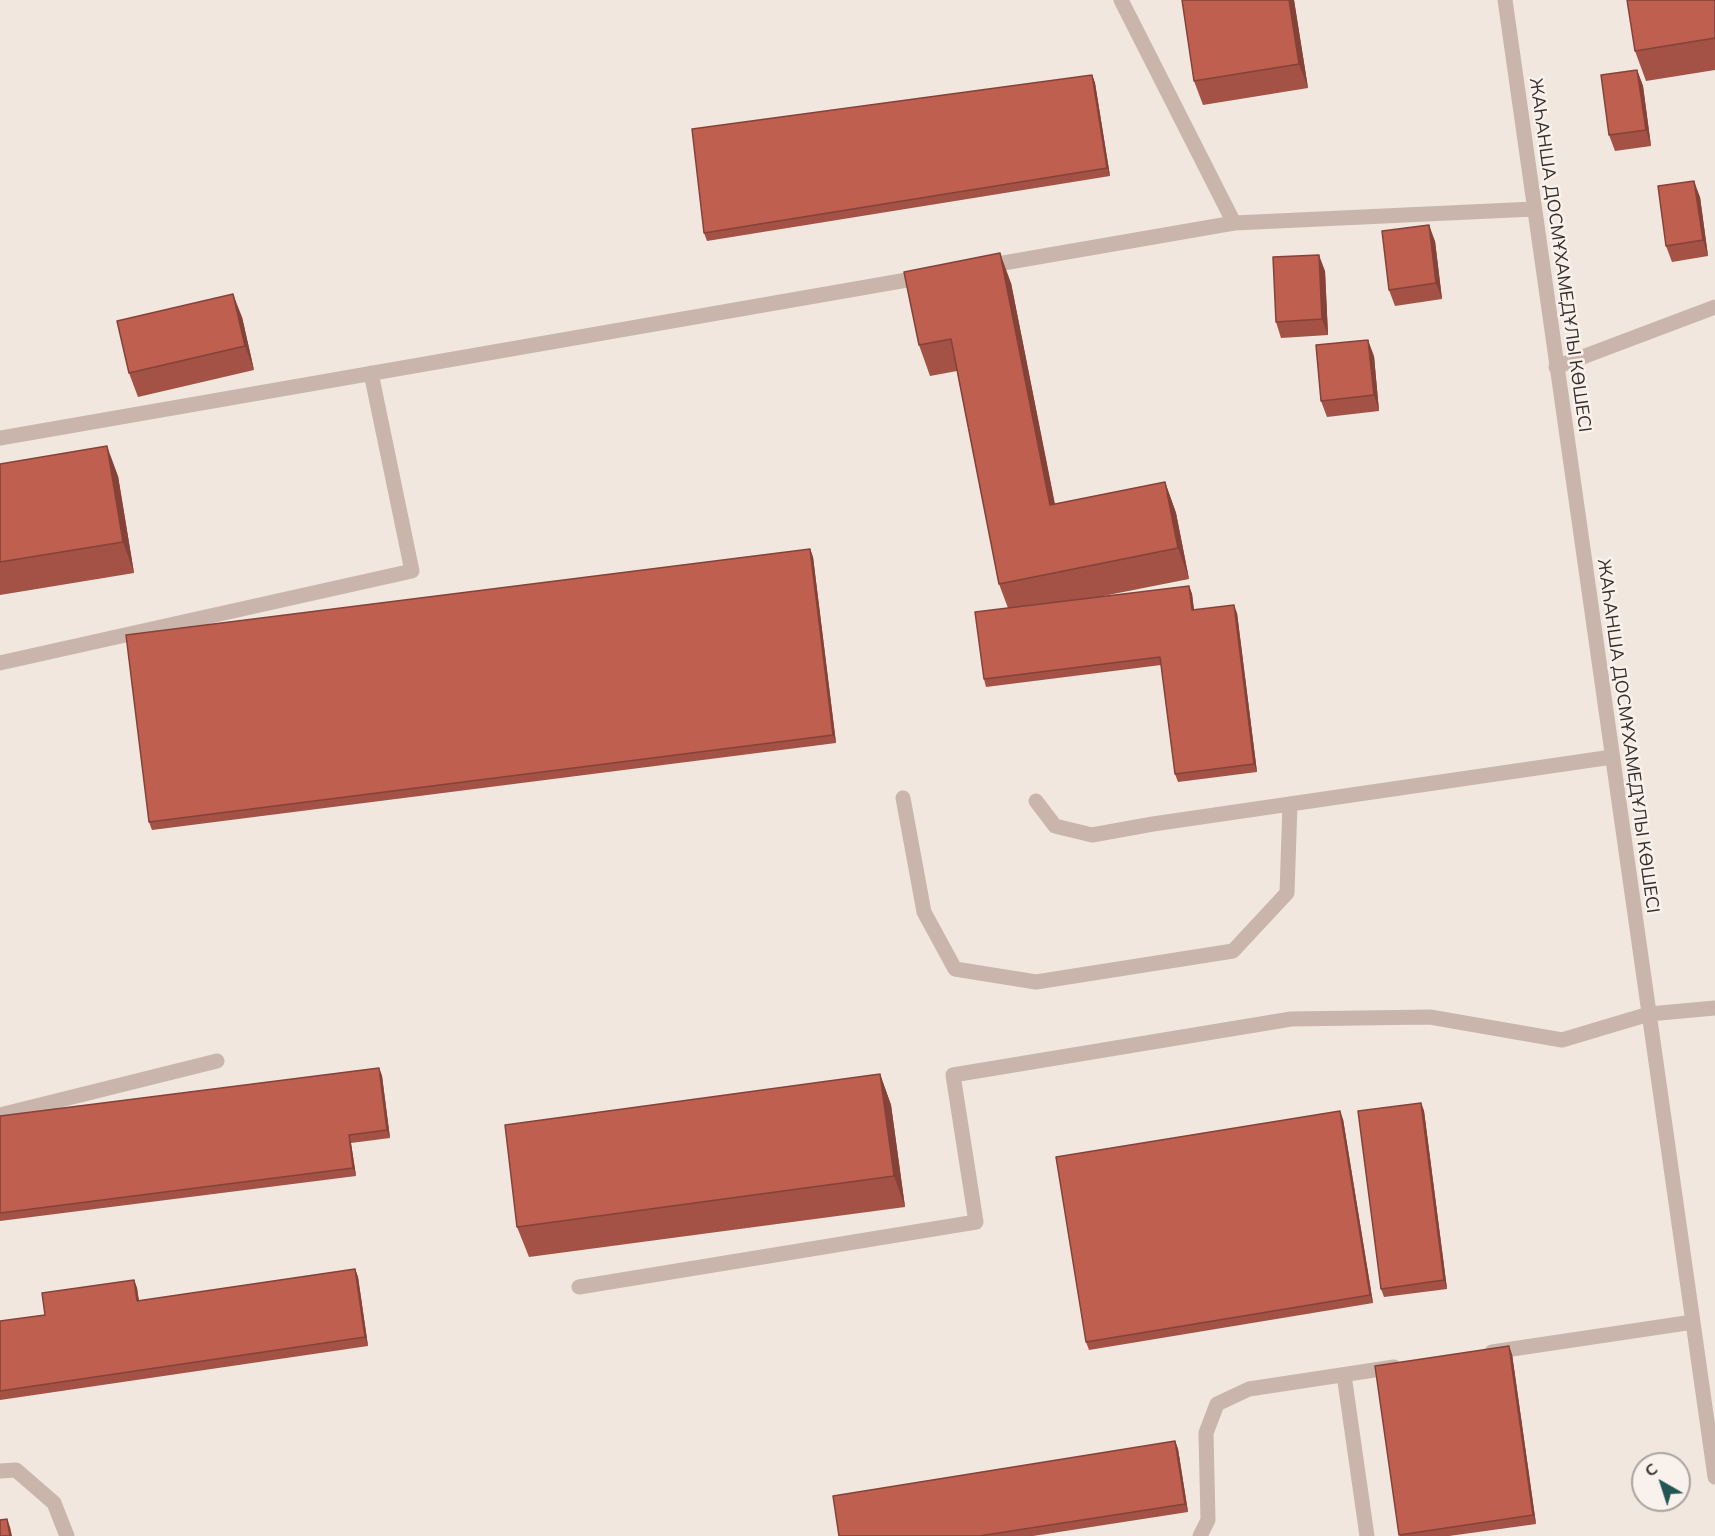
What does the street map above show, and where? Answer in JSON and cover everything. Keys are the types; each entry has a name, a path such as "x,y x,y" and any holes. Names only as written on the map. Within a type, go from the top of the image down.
{"street":[{"path":"1121,0 1234,223"},
{"name":"ЖАҺАНША ДОСМҰХАМЕДҰЛЫ КӨШЕСІ","path":"1505,0 1715,1477"},
{"path":"966,269 1234,223 1534,209"},
{"path":"0,438 943,274"},
{"path":"1556,367 1715,307"},
{"path":"0,663 411,571 371,374"},
{"path":"1036,801 1055,825 1092,835 1612,758"},
{"path":"903,798 924,912 955,969 1036,982 1233,951 1287,893 1290,804"},
{"path":"579,1287 976,1222 953,1075 1291,1019 1430,1017 1562,1040 1649,1014 1715,1008"},
{"path":"0,1115 217,1061"},
{"path":"1472,1355 1693,1322"},
{"path":"1200,1536 1208,1520 1206,1433 1217,1404 1249,1389 1414,1364"},
{"path":"1344,1375 1367,1536"},
{"path":"0,1471 16,1470 54,1503 67,1536"}],"building":[{"path":"1182,0 1289,0 1299,64 1194,81"},
{"path":"1627,0 1715,0 1715,38 1635,51"},
{"path":"1637,70 1646,130 1609,135 1601,75"},
{"path":"1092,75 1107,168 704,233 692,129"},
{"path":"1694,181 1703,240 1666,246 1658,186"},
{"path":"1429,225 1436,283 1389,290 1382,231"},
{"path":"1000,253 1050,505 1165,482 1178,548 999,584 951,339 919,345 904,272"},
{"path":"1319,255 1322,319 1276,322 1273,257"},
{"path":"233,294 245,346 129,373 117,321"},
{"path":"1368,340 1374,395 1321,401 1316,345"},
{"path":"107,446 123,542 0,562 0,464"},
{"path":"810,549 833,735 149,822 126,635"},
{"path":"1189,586 1192,610 1234,605 1254,764 1175,774 1160,657 984,679 975,612"},
{"path":"379,1068 387,1130 349,1135 353,1168 0,1213 0,1116"},
{"path":"880,1074 894,1176 517,1227 505,1125"},
{"path":"1421,1103 1444,1280 1381,1289 1358,1111"},
{"path":"1340,1111 1370,1295 1086,1342 1056,1157"},
{"path":"355,1269 365,1337 0,1391 0,1321 45,1315 42,1293 134,1280 137,1301"},
{"path":"1509,1346 1533,1515 1399,1535 1375,1366"},
{"path":"1175,1441 1185,1504 979,1536 839,1536 833,1496"},
{"path":"7,1519 10,1536 0,1536 0,1520"}]}
